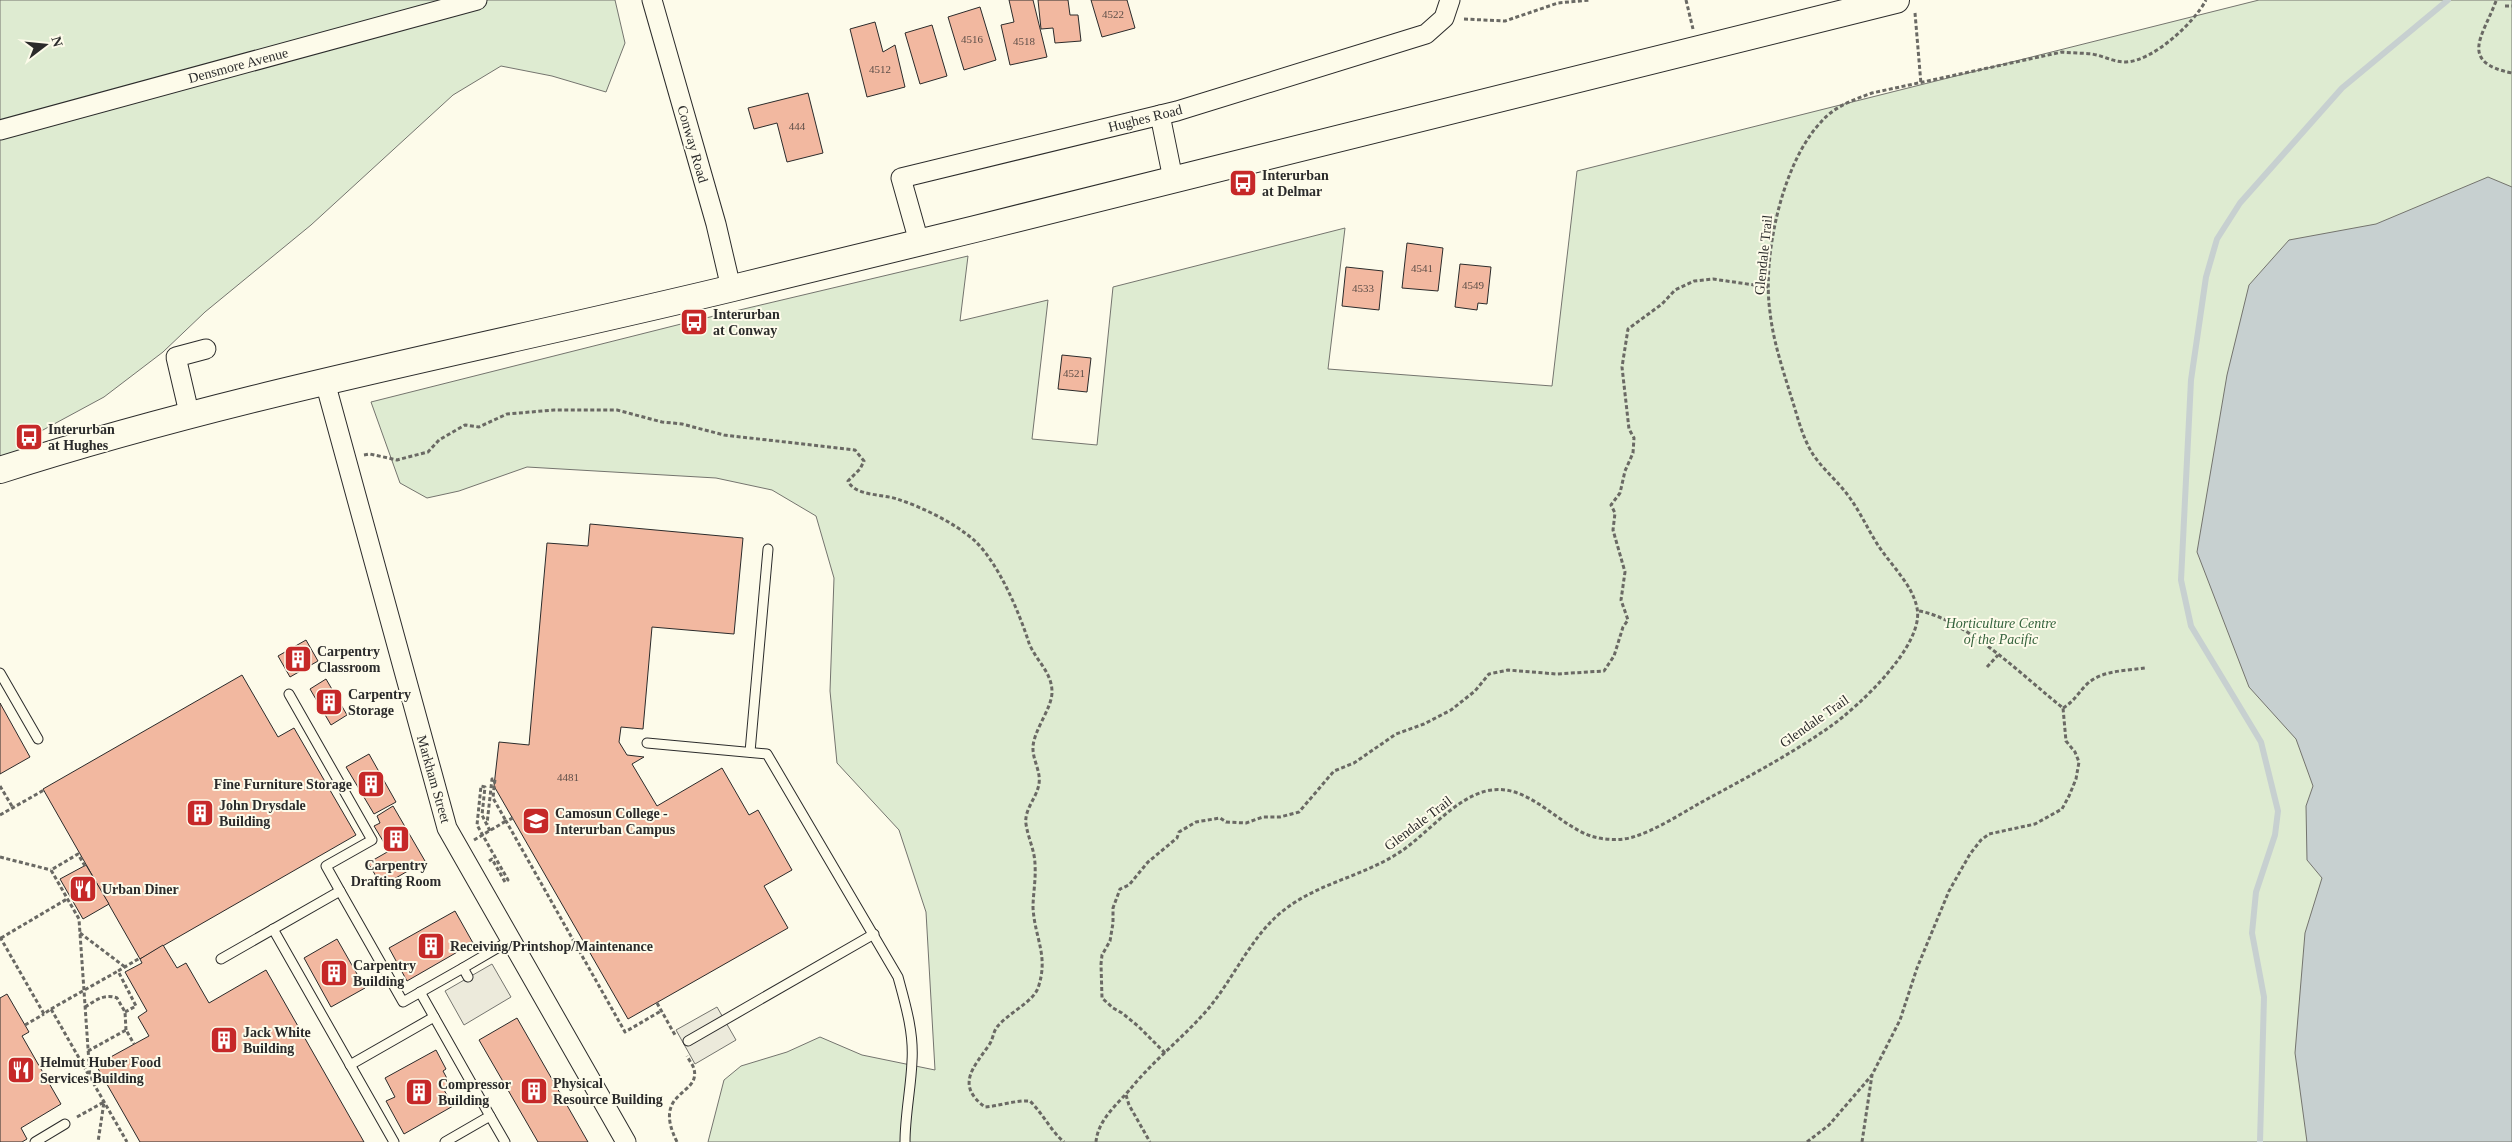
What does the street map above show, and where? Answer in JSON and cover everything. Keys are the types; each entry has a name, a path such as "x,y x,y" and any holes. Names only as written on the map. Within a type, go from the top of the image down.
{"main road":[{"path":"0,470 97,439 325,382 731,288 1173,179 1905,5"}],"street":[{"name":"Densmore Avenue","path":"0,130 477,0"},
{"name":"Conway Road","path":"652,0 716,224 731,288"},
{"path":"1444,18 1450,0"},
{"name":"Hughes Road","path":"919,242 901,178 1160,115 1426,34 1444,18"},
{"path":"1160,115 1173,179"},
{"path":"190,417 176,357 206,349"},
{"name":"Markham Street","path":"325,382 447,828 626,1142"}],"lane":[{"path":"750,752 768,549"},
{"path":"0,673 38,739"},
{"path":"289,694 372,840 326,866 403,1002 511,940"},
{"path":"647,743 767,754 898,977 908,1013 913,1059 905,1118 905,1142"},
{"path":"221,959 340,891"},
{"path":"273,930 394,1142"},
{"path":"688,1041 874,934"},
{"path":"463,968 468,977"},
{"path":"420,992 505,1142"},
{"path":"350,1065 434,1017"},
{"path":"445,1142 490,1116"},
{"path":"35,1142 65,1124"}],"path":[{"path":"1444,18 1505,21 1558,3 1590,0"},
{"name":"Glendale Trail","path":"1096,1142 1096,1135 1112,1108 1204,1013 1231,980 1264,929 1276,916 1311,892 1383,863 1402,851 1470,798 1499,790 1516,792 1536,802 1576,830 1595,838 1613,840 1632,838 1742,780 1832,725 1861,702 1887,674 1903,652 1914,632 1919,611 1908,586 1868,530 1850,498 1814,456 1802,431 1776,347 1768,287 1773,238 1782,193 1792,170 1808,139 1823,120 1845,102 1872,93 1921,84 2062,52 2094,54 2114,62 2129,62 2155,51 2172,40 2186,28 2206,0"},
{"path":"2496,0 2478,42 2477,53 2482,61 2495,69 2512,73"},
{"path":"1905,5 1921,84"},
{"path":"2505,6 2512,6"},
{"path":"1165,1053 1138,1026 1102,998 1100,982 1102,955 1110,941 1113,923 1112,908 1120,890 1129,885 1148,862 1177,838 1178,832 1196,822 1220,818 1226,822 1246,823 1262,817 1280,817 1298,812 1334,771 1354,763 1396,734 1424,724 1451,710 1475,691 1489,674 1508,670 1556,674 1604,671 1614,656 1623,626 1628,620 1621,600 1625,572 1613,530 1615,513 1611,505 1620,494 1624,471 1633,453 1634,438 1629,429 1622,367 1628,329 1662,304 1675,290 1694,281 1713,279 1768,287"},
{"path":"347,461 370,454 397,460 428,452 455,428 465,424 479,428 507,414 546,410 617,410 724,435 855,450 864,461 860,469 848,481 857,491 898,499 943,520 975,542 1012,598 1026,629 1030,646 1052,681 1052,695 1033,744 1033,757 1039,772 1038,787 1030,804 1026,822 1036,864 1033,910 1044,956 1043,974 1037,991 1029,1001 1019,1006 996,1028 990,1044 978,1058 970,1074 969,1087 976,1101 984,1107 1002,1106 1019,1100 1030,1101 1044,1114 1056,1136 1064,1142"},
{"path":"1808,1142 1829,1125 1872,1075 1900,1020 1917,968 1949,891 1970,854 1981,840 1989,834 2035,824 2062,809 2076,779 2079,762 2075,752 2066,741 2063,708 1998,655 1933,614 1919,611"},
{"path":"1987,668 1998,655"},
{"path":"2063,708 2074,702 2085,686 2096,678 2109,673 2145,668"},
{"path":"487,825 492,779 495,779 493,798 625,1032 661,1011"},
{"path":"0,786 13,808"},
{"path":"482,865 492,859 505,882 508,880 477,825 481,786 485,787 482,815 490,831"},
{"path":"0,815 44,790"},
{"path":"469,843 513,818"},
{"path":"0,857 51,870 78,854 85,866"},
{"path":"51,870 79,919 90,1077"},
{"path":"44,1014 0,937 67,899"},
{"path":"80,932 125,967"},
{"path":"25,1025 140,958"},
{"path":"118,971 136,1006 125,1012"},
{"path":"85,1007 100,998 110,995 116,998 125,1012 126,1030 134,1044"},
{"path":"51,1009 128,1142"},
{"path":"88,1052 126,1030"},
{"path":"677,1142 668,1117 670,1108 689,1086 694,1076 694,1069"},
{"path":"1862,1142 1872,1075"},
{"path":"1126,1094 1129,1105 1150,1142"},
{"path":"65,1124 104,1102"},
{"path":"98,1142 104,1102"}],"green space":[{"path":"0,0 615,0 625,43 606,92 552,76 501,66 453,95 311,225 205,312 163,352 104,397 30,437 0,470"},
{"name":"Horticulture Centre of the Pacific","path":"2259,0 2512,0 2512,1142 708,1142 724,1080 741,1066 787,1052 820,1037 862,1055 935,1070 926,912 899,830 837,763 830,691 834,578 816,516 772,490 716,478 527,467 459,491 427,498 400,483 371,402 693,321 968,256 960,321 1048,300 1032,439 1097,445 1113,287 1345,228 1328,369 1552,386 1577,171"}],"shaded area":[{"path":"2488,177 2512,187 2512,1142 2307,1142 2295,1053 2305,933 2322,878 2307,860 2306,806 2313,786 2296,739 2249,687 2197,552 2227,375 2249,285 2289,240 2376,224"},
{"path":"492,964 511,997 464,1025 445,991"},
{"path":"717,1007 736,1040 695,1064 676,1030"}],"building":[{"path":"1009,0 1033,0 1047,57 1010,65 1001,25 1014,22"},
{"path":"1038,0 1068,0 1070,15 1078,15 1081,41 1055,43 1053,28 1041,29"},
{"path":"1091,0 1127,0 1135,28 1102,37"},
{"path":"980,7 996,60 964,70 948,17"},
{"path":"875,22 883,52 895,45 905,87 867,97 850,29"},
{"path":"932,25 947,76 920,84 905,33"},
{"path":"808,93 823,153 787,162 777,123 754,129 748,108"},
{"path":"1407,243 1443,248 1438,291 1402,288"},
{"path":"1460,264 1491,267 1487,304 1478,303 1477,310 1455,307"},
{"path":"1346,267 1383,271 1379,310 1342,306"},
{"path":"1062,355 1091,358 1087,392 1058,389"},
{"path":"590,524 743,538 734,634 652,627 643,729 621,727 619,742 627,755 644,757 632,764 657,806 722,768 749,815 758,810 792,870 764,886 788,928 628,1019 494,786 499,742 529,745 547,543 588,546"},
{"name":"Carpentry Classroom","path":"306,640 318,661 290,677 278,656"},
{"name":"John Drysdale Building","path":"242,675 278,737 294,728 356,835 140,959 43,789"},
{"name":"Carpentry Storage","path":"326,679 347,715 331,725 310,689"},
{"path":"0,703 30,757 0,774"},
{"name":"Fine Furniture Storage","path":"369,754 396,802 374,814 346,767"},
{"name":"Carpentry Drafting Room","path":"393,806 425,861 382,886 368,863 389,851 374,826 380,823 377,816"},
{"name":"Urban Diner","path":"86,865 109,904 83,919 60,879"},
{"name":"Receiving/Printshop/Maintenance","path":"455,911 473,943 407,981 389,948"},
{"name":"Carpentry Building","path":"337,939 365,988 331,1007 304,958"},
{"name":"Jack White Building","path":"163,945 177,968 186,963 209,1003 266,970 364,1142 140,1142 96,1065 149,1036 138,1017 147,1011 125,972 142,963 140,959"},
{"name":"Helmut Huber Food Services Building","path":"7,994 29,1032 22,1036 61,1104 21,1128 27,1139 22,1142 0,1142 0,998"},
{"name":"Physical Resource Building","path":"517,1018 588,1142 538,1142 479,1040"},
{"name":"Compressor Building","path":"436,1050 446,1069 443,1071 450,1084 443,1088 453,1106 404,1134 386,1101 395,1097 385,1078"}],"waterway":[{"path":"2260,1142 2264,997 2252,933 2256,892 2275,835 2278,811 2261,742 2191,626 2181,580 2191,380 2206,277 2217,239 2240,203 2342,88 2448,0"}],"place":[{"name":"Interurban at Delmar","path":"1243,183"},
{"name":"Interurban at Conway","path":"694,322"},
{"name":"Interurban at Hughes","path":"29,437"},
{"name":"Carpentry Classroom","path":"298,659"},
{"name":"Carpentry Storage","path":"329,702"},
{"name":"Fine Furniture Storage","path":"371,784"},
{"name":"John Drysdale Building","path":"200,813"},
{"name":"Camosun College - Interurban Campus","path":"536,821"},
{"name":"Carpentry Drafting Room","path":"396,839"},
{"name":"Urban Diner","path":"83,889"},
{"name":"Receiving/Printshop/Maintenance","path":"431,946"},
{"name":"Carpentry Building","path":"334,973"},
{"name":"Jack White Building","path":"224,1040"},
{"name":"Helmut Huber Food Services Building","path":"21,1070"},
{"name":"Physical Resource Building","path":"534,1091"},
{"name":"Compressor Building","path":"419,1092"}]}
